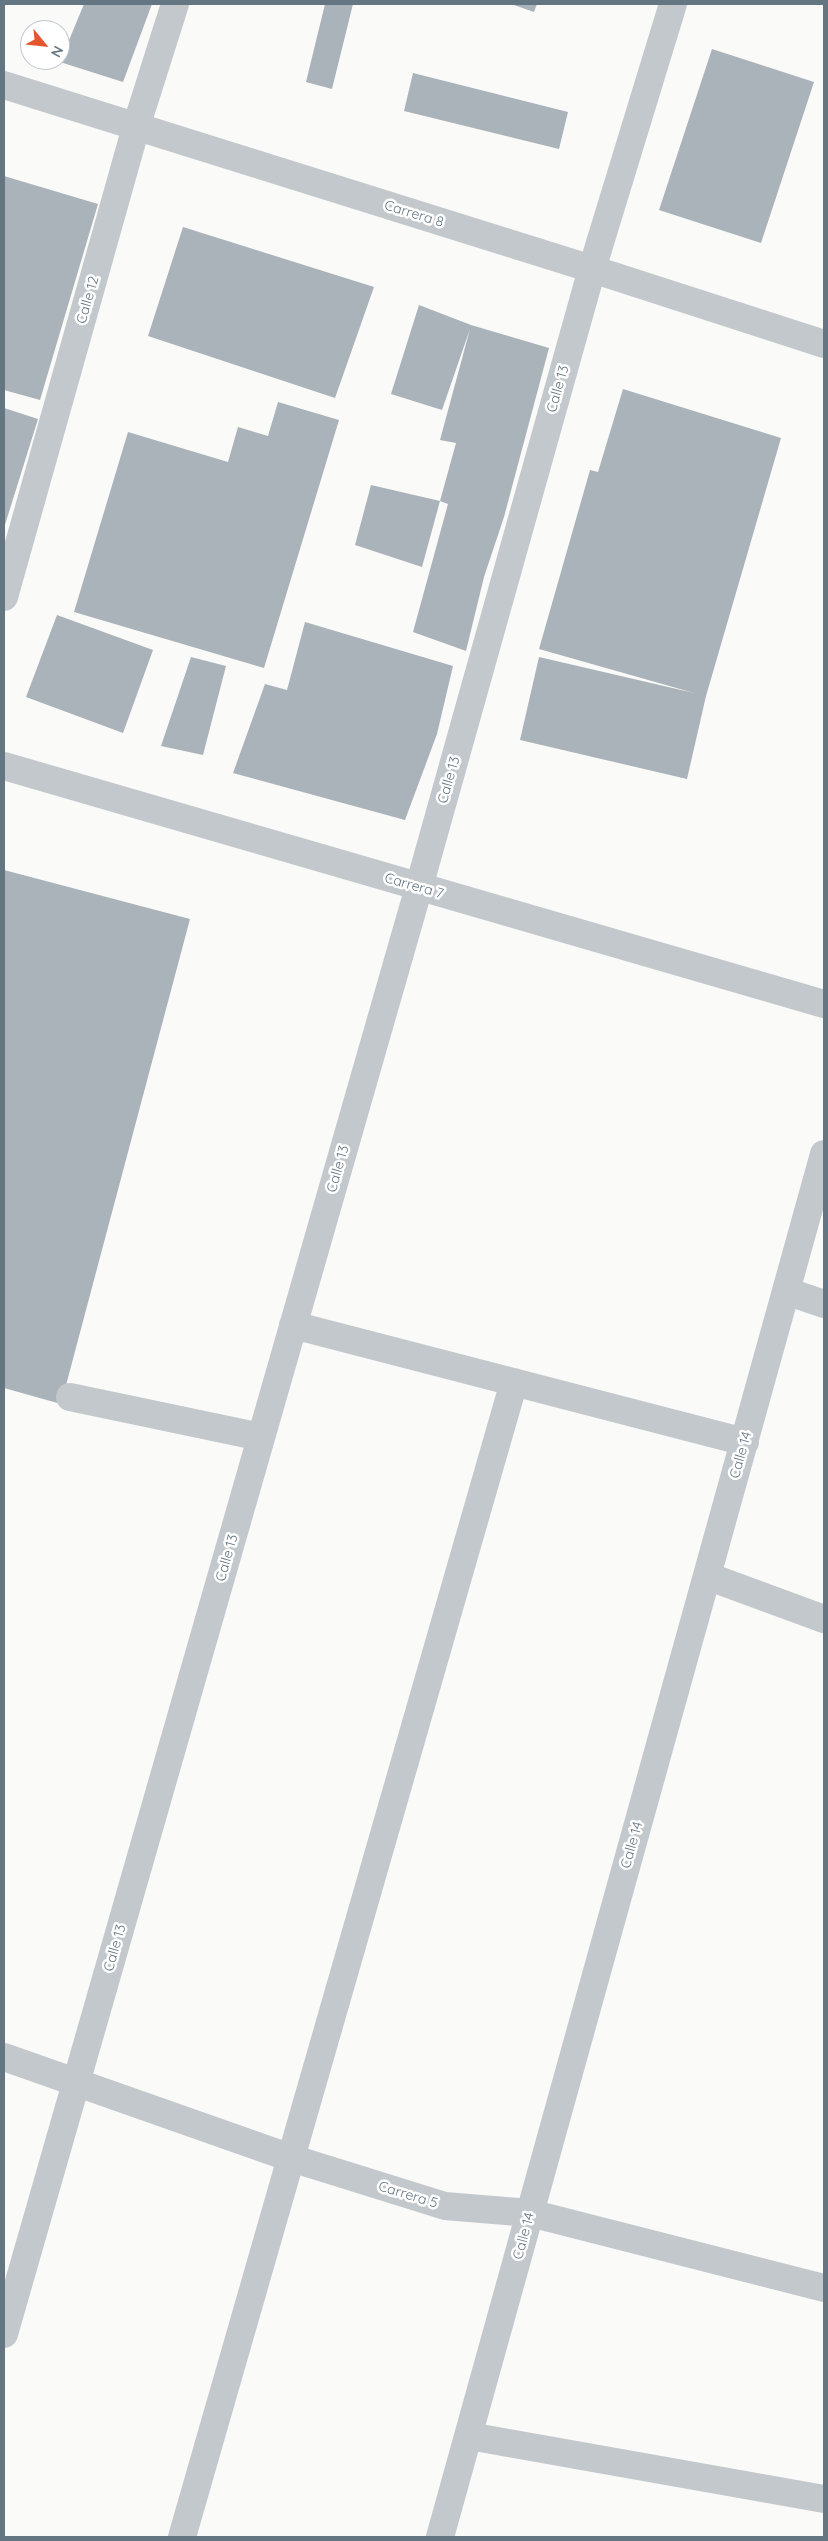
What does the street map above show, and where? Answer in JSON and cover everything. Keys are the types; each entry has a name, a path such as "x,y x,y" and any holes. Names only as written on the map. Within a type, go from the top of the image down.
{"street":[{"name":"Calle 12","path":"4,597 136,127 175,4"},
{"name":"Calle 13","path":"4,2334 419,887 592,269 673,4"},
{"name":"Carrera 8","path":"4,86 592,269 824,344"},
{"name":"Carrera 7","path":"4,766 824,1004"},
{"name":"Calle 14","path":"440,2537 824,1154"},
{"path":"786,1291 824,1304"},
{"path":"293,1325 745,1442"},
{"path":"182,2537 514,1382"},
{"path":"70,1397 261,1437"},
{"path":"707,1576 824,1619"},
{"name":"Carrera 5","path":"4,2057 291,2158 445,2206 530,2213 824,2288"},
{"path":"469,2436 824,2499"}],"building":[{"path":"84,4 152,4 123,82 70,65 70,38"},
{"path":"325,4 353,4 332,89 306,82"},
{"path":"511,4 537,4 534,12"},
{"path":"712,49 814,82 761,243 659,210"},
{"path":"413,73 568,112 559,149 404,111"},
{"path":"4,176 98,204 40,400 4,390"},
{"path":"183,227 374,287 335,398 148,336"},
{"path":"419,305 471,325 549,348 504,517 484,577 466,651 413,632 448,504 440,501 456,443 440,440 470,329 442,410 391,394"},
{"path":"623,389 781,438 706,696 687,779 520,740 539,657 694,693 539,649 590,470 598,472"},
{"path":"278,402 339,420 264,668 74,612 128,432 228,462 238,427 268,436"},
{"path":"4,408 38,419 4,528"},
{"path":"371,485 440,501 422,567 355,545"},
{"path":"57,615 153,650 123,733 26,697"},
{"path":"305,622 453,666 437,734 405,820 233,773 265,684 287,690"},
{"path":"191,657 226,666 203,755 161,746"},
{"path":"4,870 190,919 61,1404 4,1388"}]}
